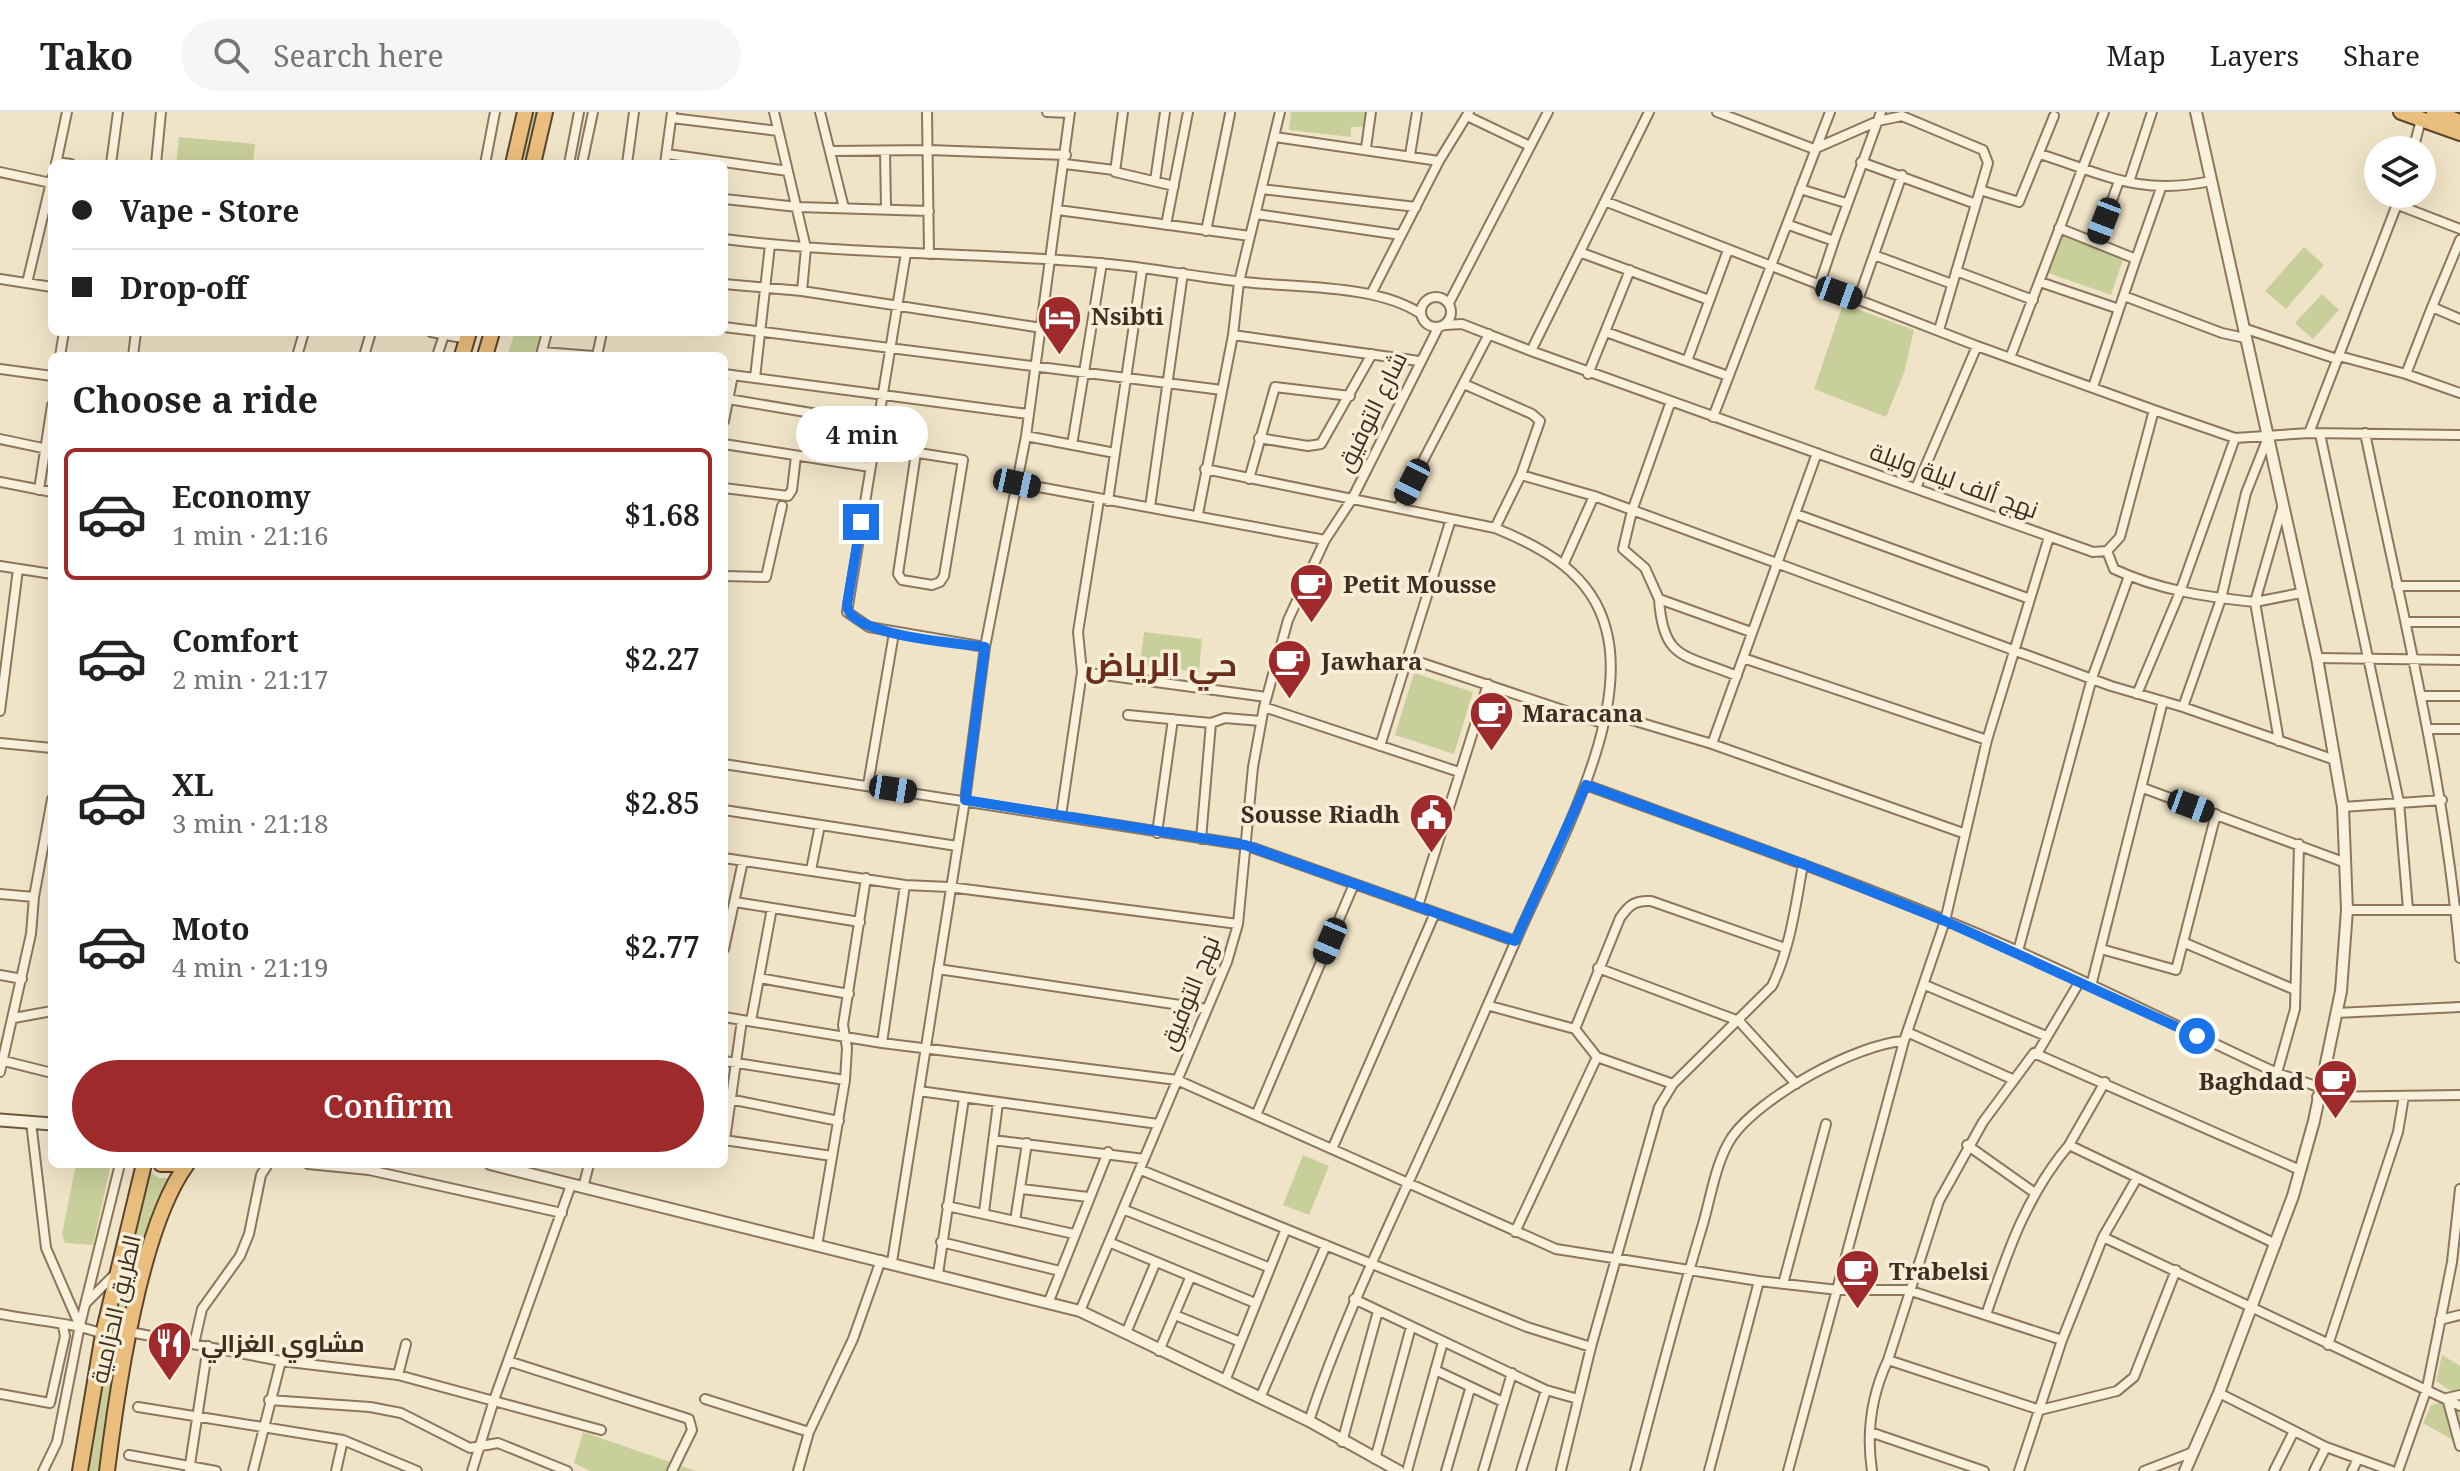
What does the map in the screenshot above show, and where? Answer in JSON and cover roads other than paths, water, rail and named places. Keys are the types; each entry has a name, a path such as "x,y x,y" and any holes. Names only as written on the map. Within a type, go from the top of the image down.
{"highway":[{"path":"514,160 525,112"},
{"path":"534,160 545,112"},
{"path":"2401,112 2460,122"},
{"path":"2427,116 2460,133"},
{"name":"الطريق الحزامية","path":"80,1471 103,1334 143,1168"},
{"name":"الطريق الحزامية","path":"107,1471 130,1332 161,1214 174,1182 184,1168"}],"main road":[{"path":"0,1120 48,1124"}],"street":[{"path":"57,160 67,112"},
{"path":"112,160 118,112"},
{"path":"156,160 161,112"},
{"path":"486,160 495,112"},
{"path":"570,160 579,112"},
{"path":"583,160 593,112"},
{"path":"628,160 634,112"},
{"path":"774,112 806,248 802,291"},
{"path":"820,112 844,208"},
{"path":"927,112 929,254"},
{"path":"798,1471 809,1432 886,1261 919,1091 965,800 985,647 1026,436 1066,160 1070,113 1047,112"},
{"path":"1114,170 1123,112"},
{"path":"1155,181 1165,112"},
{"path":"1166,225 1188,112"},
{"path":"1198,514 1233,335 1239,282 1280,112"},
{"path":"1366,148 1371,112"},
{"path":"1410,155 1417,112"},
{"path":"1450,307 1548,112"},
{"path":"1531,351 1649,112"},
{"path":"1717,112 1742,116 1814,149"},
{"path":"1713,417 1830,112"},
{"path":"1980,190 2018,202 2055,114 2042,112"},
{"path":"2010,358 2104,112"},
{"path":"2097,242 2152,112"},
{"path":"2185,1471 2219,1393 2276,1244 2300,1170 2336,1013 2347,910 2343,807 2317,658 2282,508 2270,434 2244,333 2196,112"},
{"path":"1206,231 1230,114"},
{"path":"1371,294 1439,161 1468,114 1530,146"},
{"path":"666,160 672,115 778,131"},
{"path":"1814,149 1879,117 1902,116 1983,150 1988,163 1939,330"},
{"path":"2419,136 2427,116"},
{"path":"1819,286 1879,117"},
{"path":"1275,137 1439,161"},
{"path":"831,151 929,150 1066,160 1114,170 1120,176 1174,186"},
{"path":"885,152 886,208"},
{"path":"667,154 710,160"},
{"path":"2040,154 2124,182 2161,188 2211,181"},
{"path":"1861,162 1976,204"},
{"path":"728,163 788,171"},
{"path":"0,172 48,180"},
{"path":"1858,300 1902,175"},
{"path":"2093,387 2161,188"},
{"path":"1262,189 1416,207"},
{"path":"1800,189 1846,203"},
{"path":"728,199 798,207 929,211"},
{"path":"1607,202 1977,346 2235,438 2309,433 2460,435"},
{"path":"2309,433 2397,208"},
{"path":"2406,208 2460,229"},
{"path":"1058,210 1250,236"},
{"path":"1256,214 1401,235"},
{"path":"27,283 48,218"},
{"path":"1789,225 1834,241"},
{"path":"2059,228 2136,259"},
{"path":"728,240 806,248 1102,263 1239,282 1371,294 1405,303 1422,317 1442,326 1462,324 1450,307 1431,298"},
{"path":"2406,374 2460,240"},
{"path":"755,378 770,245"},
{"path":"1687,361 1728,250"},
{"path":"906,253 847,612 862,625 985,647"},
{"path":"1582,253 1709,300"},
{"path":"1874,255 1952,284"},
{"path":"1072,445 1102,263"},
{"path":"1061,816 1082,672 1078,632 1115,453 1142,270"},
{"path":"1588,374 1630,270"},
{"path":"1956,271 2033,300"},
{"path":"1150,507 1183,273"},
{"path":"0,279 48,286"},
{"path":"2040,282 2119,309"},
{"path":"728,284 802,291 1042,328"},
{"path":"1405,303 1431,298 1459,285"},
{"path":"2124,296 2222,333 2244,333 2406,374 2460,393"},
{"path":"1422,317 1431,298"},
{"name":"شارع التوفيق","path":"1352,499 1428,342 1442,326 1450,307"},
{"path":"2432,307 2460,319"},
{"name":"شارع التوفيق","path":"1422,317 1428,342"},
{"name":"نهج ألف ليلة وليلة","path":"1462,324 1588,374 2049,537 2093,552 2107,551"},
{"path":"728,327 1084,370 1222,390"},
{"path":"1606,332 1728,376"},
{"path":"1399,507 1489,334"},
{"path":"1233,335 1419,361"},
{"path":"1916,488 1977,346"},
{"path":"1259,438 1318,445 1350,396 1372,354"},
{"path":"0,369 48,375"},
{"path":"877,424 728,399 729,374 1028,414"},
{"path":"1464,384 1539,418 1521,475 1495,528"},
{"path":"1249,479 1275,387 1281,385 1350,396"},
{"path":"1671,401 1632,511 1623,549 1645,568 1659,599 1661,627 1671,647 1737,676"},
{"path":"2154,410 2120,537 2107,551 2114,569 2180,592 2221,599 2255,602 2301,593"},
{"path":"2365,433 2416,660 2442,800 2455,875 2460,958"},
{"path":"2183,707 2221,599 2246,493 2270,434"},
{"path":"2320,434 2399,802 2408,909"},
{"path":"1026,436 1115,453"},
{"path":"2137,694 2180,592 2235,438"},
{"path":"0,439 48,449 39,490"},
{"path":"728,445 870,467"},
{"path":"874,446 960,457 963,460 944,576 932,585 902,580 898,574 916,453"},
{"path":"1712,744 1817,453"},
{"path":"728,488 788,496 792,490 796,456"},
{"path":"1205,469 1495,528 1564,563 1599,608 1607,632 1611,669 1605,712 1586,785 1515,941 1490,1006 1334,1343 1309,1421"},
{"path":"1521,475 1594,496 2092,678 2335,760"},
{"path":"0,482 48,491"},
{"path":"1017,483 1198,514 1325,540"},
{"path":"1564,563 1594,496"},
{"name":"نهج التوفيق","path":"1080,1311 1227,962 1238,924 1245,845 1266,697 1288,620 1325,540 1352,499"},
{"path":"728,576 766,577 782,506"},
{"path":"2279,741 2255,602 2282,508"},
{"path":"1796,514 2030,599"},
{"path":"1380,746 1451,519"},
{"path":"1788,1471 1906,1036 1945,921 1987,740 2049,537"},
{"path":"0,566 48,573"},
{"path":"0,711 3,662 18,569"},
{"path":"2018,951 2092,678 2129,576"},
{"path":"2397,586 2460,586"},
{"path":"1659,599 1751,632"},
{"path":"2406,622 2460,622"},
{"path":"868,785 894,633"},
{"path":"1407,658 1602,723"},
{"path":"1743,658 1987,740"},
{"path":"2317,658 2460,660"},
{"path":"1082,672 1266,697"},
{"path":"1418,906 1488,684"},
{"path":"2422,696 2460,696"},
{"path":"2091,986 2163,701"},
{"path":"1264,707 1459,772"},
{"path":"1605,712 1712,744 1963,833"},
{"path":"1128,715 1211,723 1225,718 1261,721"},
{"path":"1157,833 1173,719"},
{"path":"1201,839 1211,723"},
{"path":"2429,729 2460,729"},
{"path":"0,743 48,748"},
{"path":"728,765 1245,845 1515,941"},
{"path":"1586,785 1803,864 2018,951 2318,1092 2460,1095"},
{"path":"2143,788 2346,863"},
{"path":"2343,807 2442,800"},
{"path":"728,811 957,846"},
{"path":"2101,949 2170,971 2179,966 2216,814"},
{"path":"811,870 820,825"},
{"path":"0,1072 22,979 48,827"},
{"path":"2447,841 2460,841"},
{"path":"2277,1073 2295,1009 2293,989 2299,844"},
{"path":"728,859 905,885 949,887 1238,924"},
{"path":"728,932 743,861"},
{"path":"1561,1471 1591,1347 1653,1125 1673,1084 1772,986 1785,948 1803,864"},
{"path":"817,1246 845,1080 846,1038 843,1025 866,878"},
{"path":"1257,1113 1354,884"},
{"path":"882,1043 905,885"},
{"path":"0,894 34,897"},
{"path":"1575,1029 1620,918 1628,906 1639,900 1651,901 1785,948"},
{"path":"735,902 860,922"},
{"path":"728,1094 759,978 772,908"},
{"path":"2347,910 2458,910"},
{"path":"1333,1147 1435,913"},
{"path":"2185,943 2293,989"},
{"path":"1598,968 1739,1021 1796,1084"},
{"path":"938,969 1207,1009"},
{"path":"0,975 22,979"},
{"path":"759,978 849,994"},
{"path":"1872,1471 1870,1432 1877,1383 1888,1360 1939,1201 1967,1145 2027,1058 2038,1052 2080,981"},
{"path":"1925,985 2046,1036"},
{"path":"1490,1006 1575,1029 1597,1057 1673,1084"},
{"path":"2336,1013 2460,1007"},
{"path":"14,1018 48,1012"},
{"path":"728,1018 846,1038 1177,1080 1257,1113 1556,1249 1783,1284 1838,1290 1908,1290 2062,1340"},
{"path":"1635,1471 1721,1160 1732,1137 1776,1094 1873,1047 1906,1036 2012,1079"},
{"path":"2038,1052 2300,1170"},
{"path":"1515,1232 1597,1057"},
{"path":"2,1060 48,1072"},
{"path":"728,1062 845,1080"},
{"path":"1986,1315 2015,1229 2105,1082"},
{"path":"919,1091 1158,1124"},
{"path":"2328,1345 2398,1132 2404,1096"},
{"path":"728,1098 839,1121"},
{"path":"938,1274 964,1098"},
{"path":"984,1212 998,1103"},
{"path":"31,1122 44,1239 53,1269 80,1325"},
{"path":"1783,1284 1826,1124"},
{"path":"728,1140 832,1156"},
{"path":"993,1140 1108,1152 1144,1159"},
{"path":"1015,1221 1027,1143"},
{"path":"1967,1145 2035,1193"},
{"path":"2069,1145 2276,1244"},
{"path":"1049,1301 1108,1152"},
{"path":"43,1471 57,1442 80,1325 119,1168"},
{"path":"194,1344 202,1309 240,1256 249,1234 261,1175 265,1168"},
{"path":"349,1168 562,1213"},
{"path":"514,1168 1080,1311 1309,1421 1399,1471"},
{"path":"472,1471 494,1400 562,1213 587,1168"},
{"path":"1141,1170 1527,1327 1591,1347"},
{"path":"2019,1471 2062,1340 2103,1237 2137,1178"},
{"path":"1022,1189 1088,1197"},
{"path":"2219,1393 2326,1447 2395,1471 2427,1388 2452,1262 2460,1189"},
{"path":"947,1206 1074,1234"},
{"path":"1125,1210 1268,1267"},
{"path":"1225,1381 1238,1341 1285,1231"},
{"path":"2103,1237 2460,1406"},
{"path":"941,1242 1060,1271"},
{"path":"1111,1243 1155,1264 1255,1303"},
{"path":"1260,1398 1326,1245"},
{"path":"1126,1333 1155,1264"},
{"path":"86,1303 119,1269"},
{"path":"1888,1360 2040,1410 2127,1386 2134,1377 2176,1270"},
{"path":"1159,1351 1190,1278"},
{"path":"1709,1471 1759,1281"},
{"path":"1354,1299 1546,1390 1578,1399"},
{"path":"1342,1442 1378,1311"},
{"path":"0,1314 63,1326 80,1325 103,1334"},
{"path":"1175,1315 1238,1341"},
{"path":"2440,1320 2460,1315"},
{"path":"0,1394 50,1403 65,1336 63,1326"},
{"path":"1375,1459 1411,1327"},
{"path":"130,1332 281,1361 398,1375 601,1430"},
{"path":"1407,1471 1443,1342"},
{"path":"398,1375 406,1344"},
{"path":"190,1469 208,1346"},
{"path":"253,1471 281,1361"},
{"path":"508,1361 689,1419 692,1430 672,1471"},
{"path":"1435,1370 1503,1402"},
{"path":"1483,1471 1512,1373"},
{"path":"1446,1471 1470,1389"},
{"path":"1521,1471 1546,1390"},
{"path":"2447,1398 2460,1395"},
{"path":"2447,1398 2460,1446"},
{"path":"705,1399 809,1432"},
{"path":"269,1400 385,1410 414,1419 470,1448 498,1443 567,1471"},
{"path":"138,1407 343,1440 417,1471"},
{"path":"2274,1471 2294,1431"},
{"path":"1870,1432 1984,1471"},
{"path":"339,1469 343,1440"},
{"path":"2314,1471 2326,1447"},
{"path":"2144,1471 2193,1452"},
{"path":"129,1455 190,1469 216,1471"},
{"path":"2352,1471 2358,1459"}],"place":[{"name":"Nsibti","path":"1060,356"},
{"name":"Petit Mousse","path":"1312,624"},
{"name":"Jawhara","path":"1290,701"},
{"name":"Maracana","path":"1491,753"},
{"name":"Sousse Riadh","path":"1431,854"},
{"name":"Baghdad","path":"2335,1121"},
{"name":"Trabelsi","path":"1858,1311"},
{"name":"مشاوي الغزالي","path":"170,1383"}],"district":[{"name":"حي الرياض","path":"1161,665"}]}
